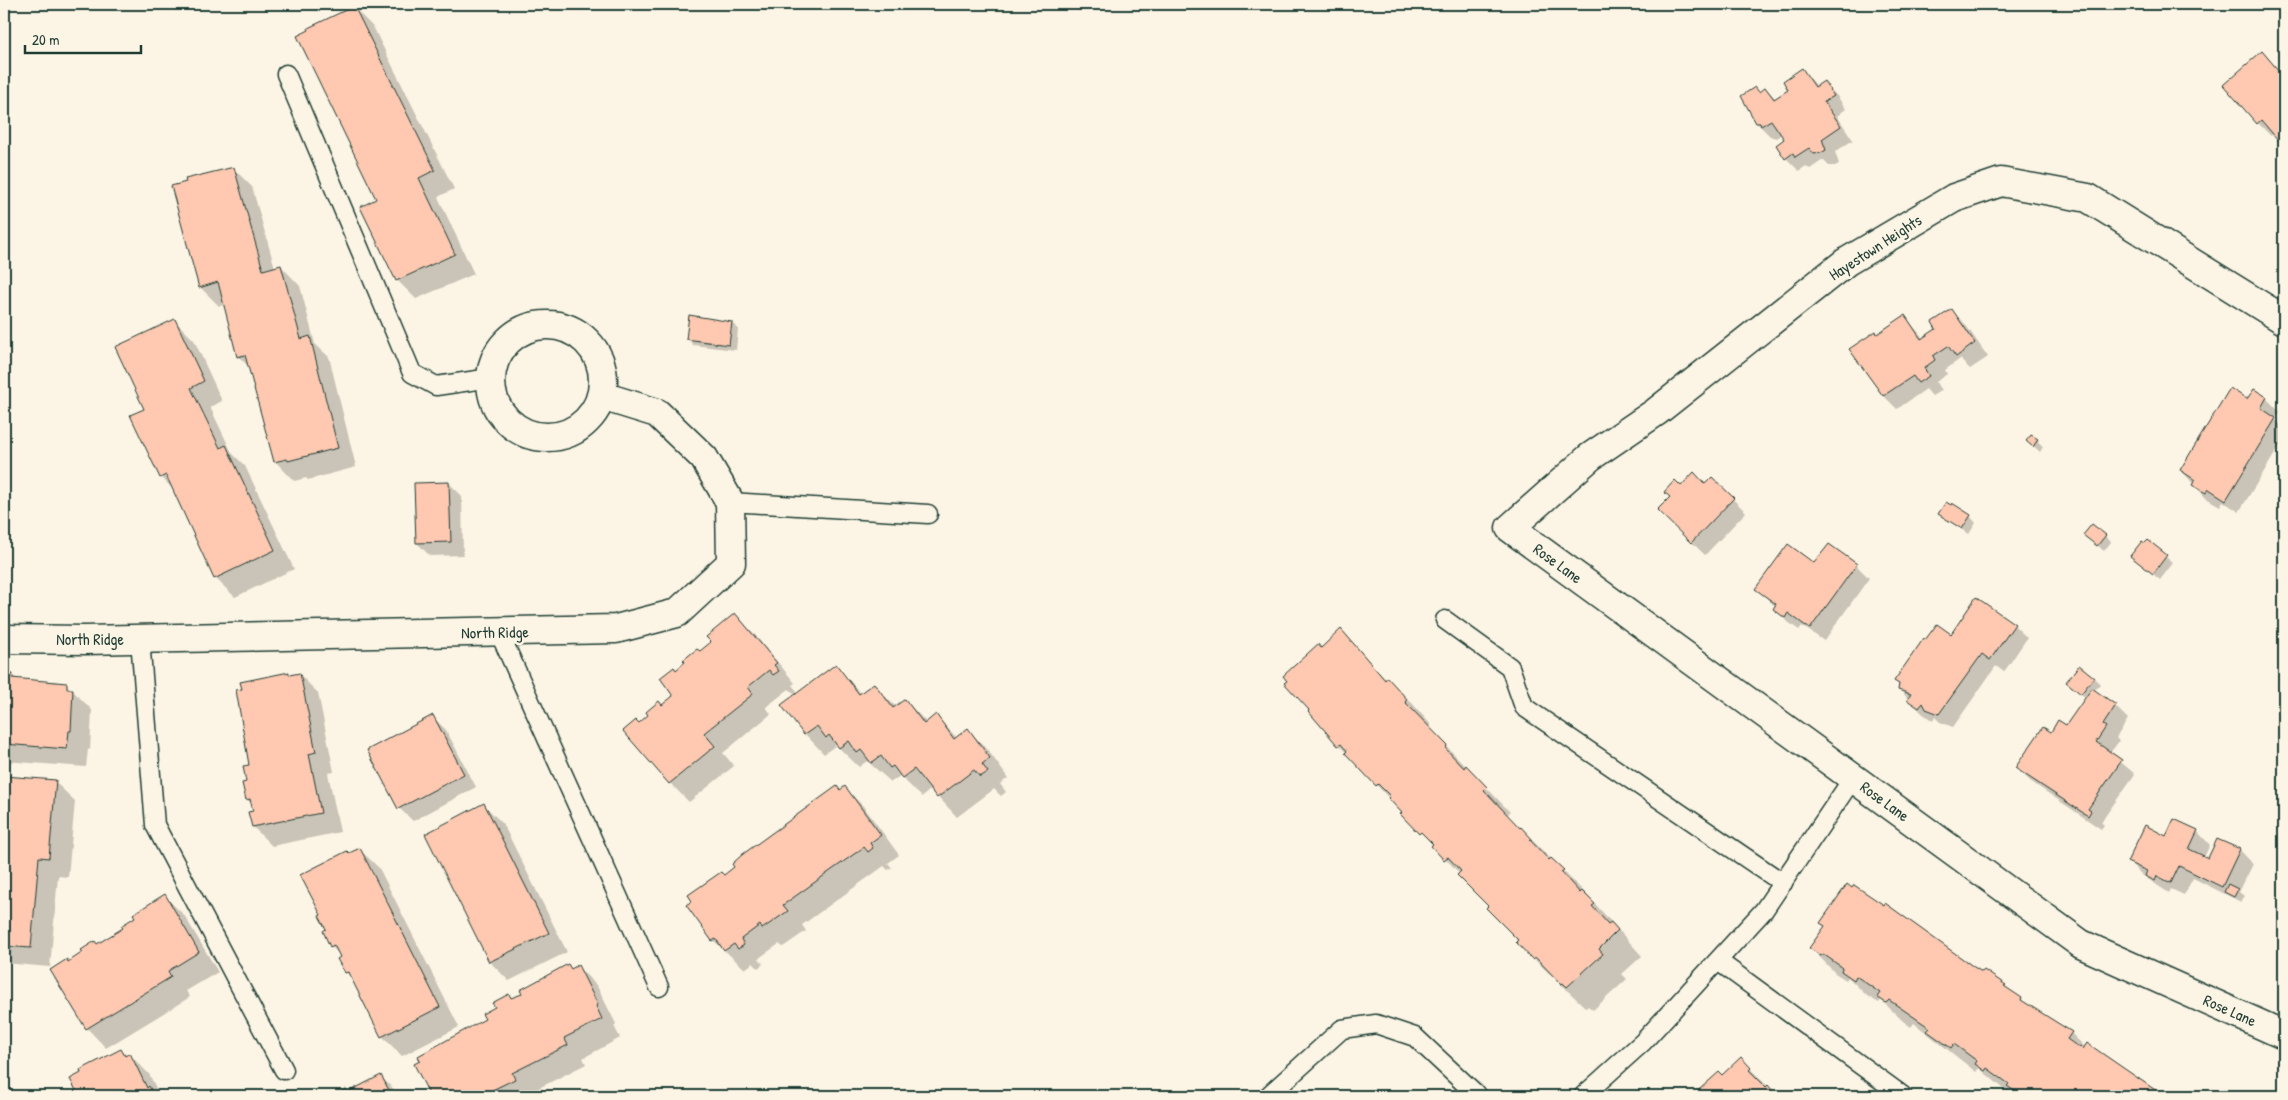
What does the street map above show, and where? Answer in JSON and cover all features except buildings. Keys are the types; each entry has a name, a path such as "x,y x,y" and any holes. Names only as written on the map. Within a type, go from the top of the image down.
{"street":[{"name":"Hayestown Heights","path":"1510,528 1590,456 1656,412 1846,262 1954,198 2001,182 2088,198 2284,320"},
{"path":"546,325 566,328 585,339 597,356 603,376 602,396 593,414 578,429 559,437 538,437 519,430 504,416 494,398 491,378 496,358 508,341 526,329 546,325"},
{"path":"602,396 657,413 704,458 730,502"},
{"name":"North Ridge","path":"4,639 140,639 616,629 677,613 730,563 730,502"},
{"name":"Rose Lane","path":"1510,528 2081,944 2284,1035"}],"lane":[{"path":"286,74 412,373 436,386 491,378"},
{"path":"730,502 928,514"},
{"path":"1445,620 1510,666 1524,707 1783,883"},
{"path":"499,632 659,987"},
{"path":"140,639 155,825 284,1070"},
{"path":"1583,1096 1643,1042 1764,910 1853,778"},
{"path":"1718,961 1902,1096"},
{"path":"1268,1096 1342,1029 1376,1024 1415,1037 1478,1096"}]}
